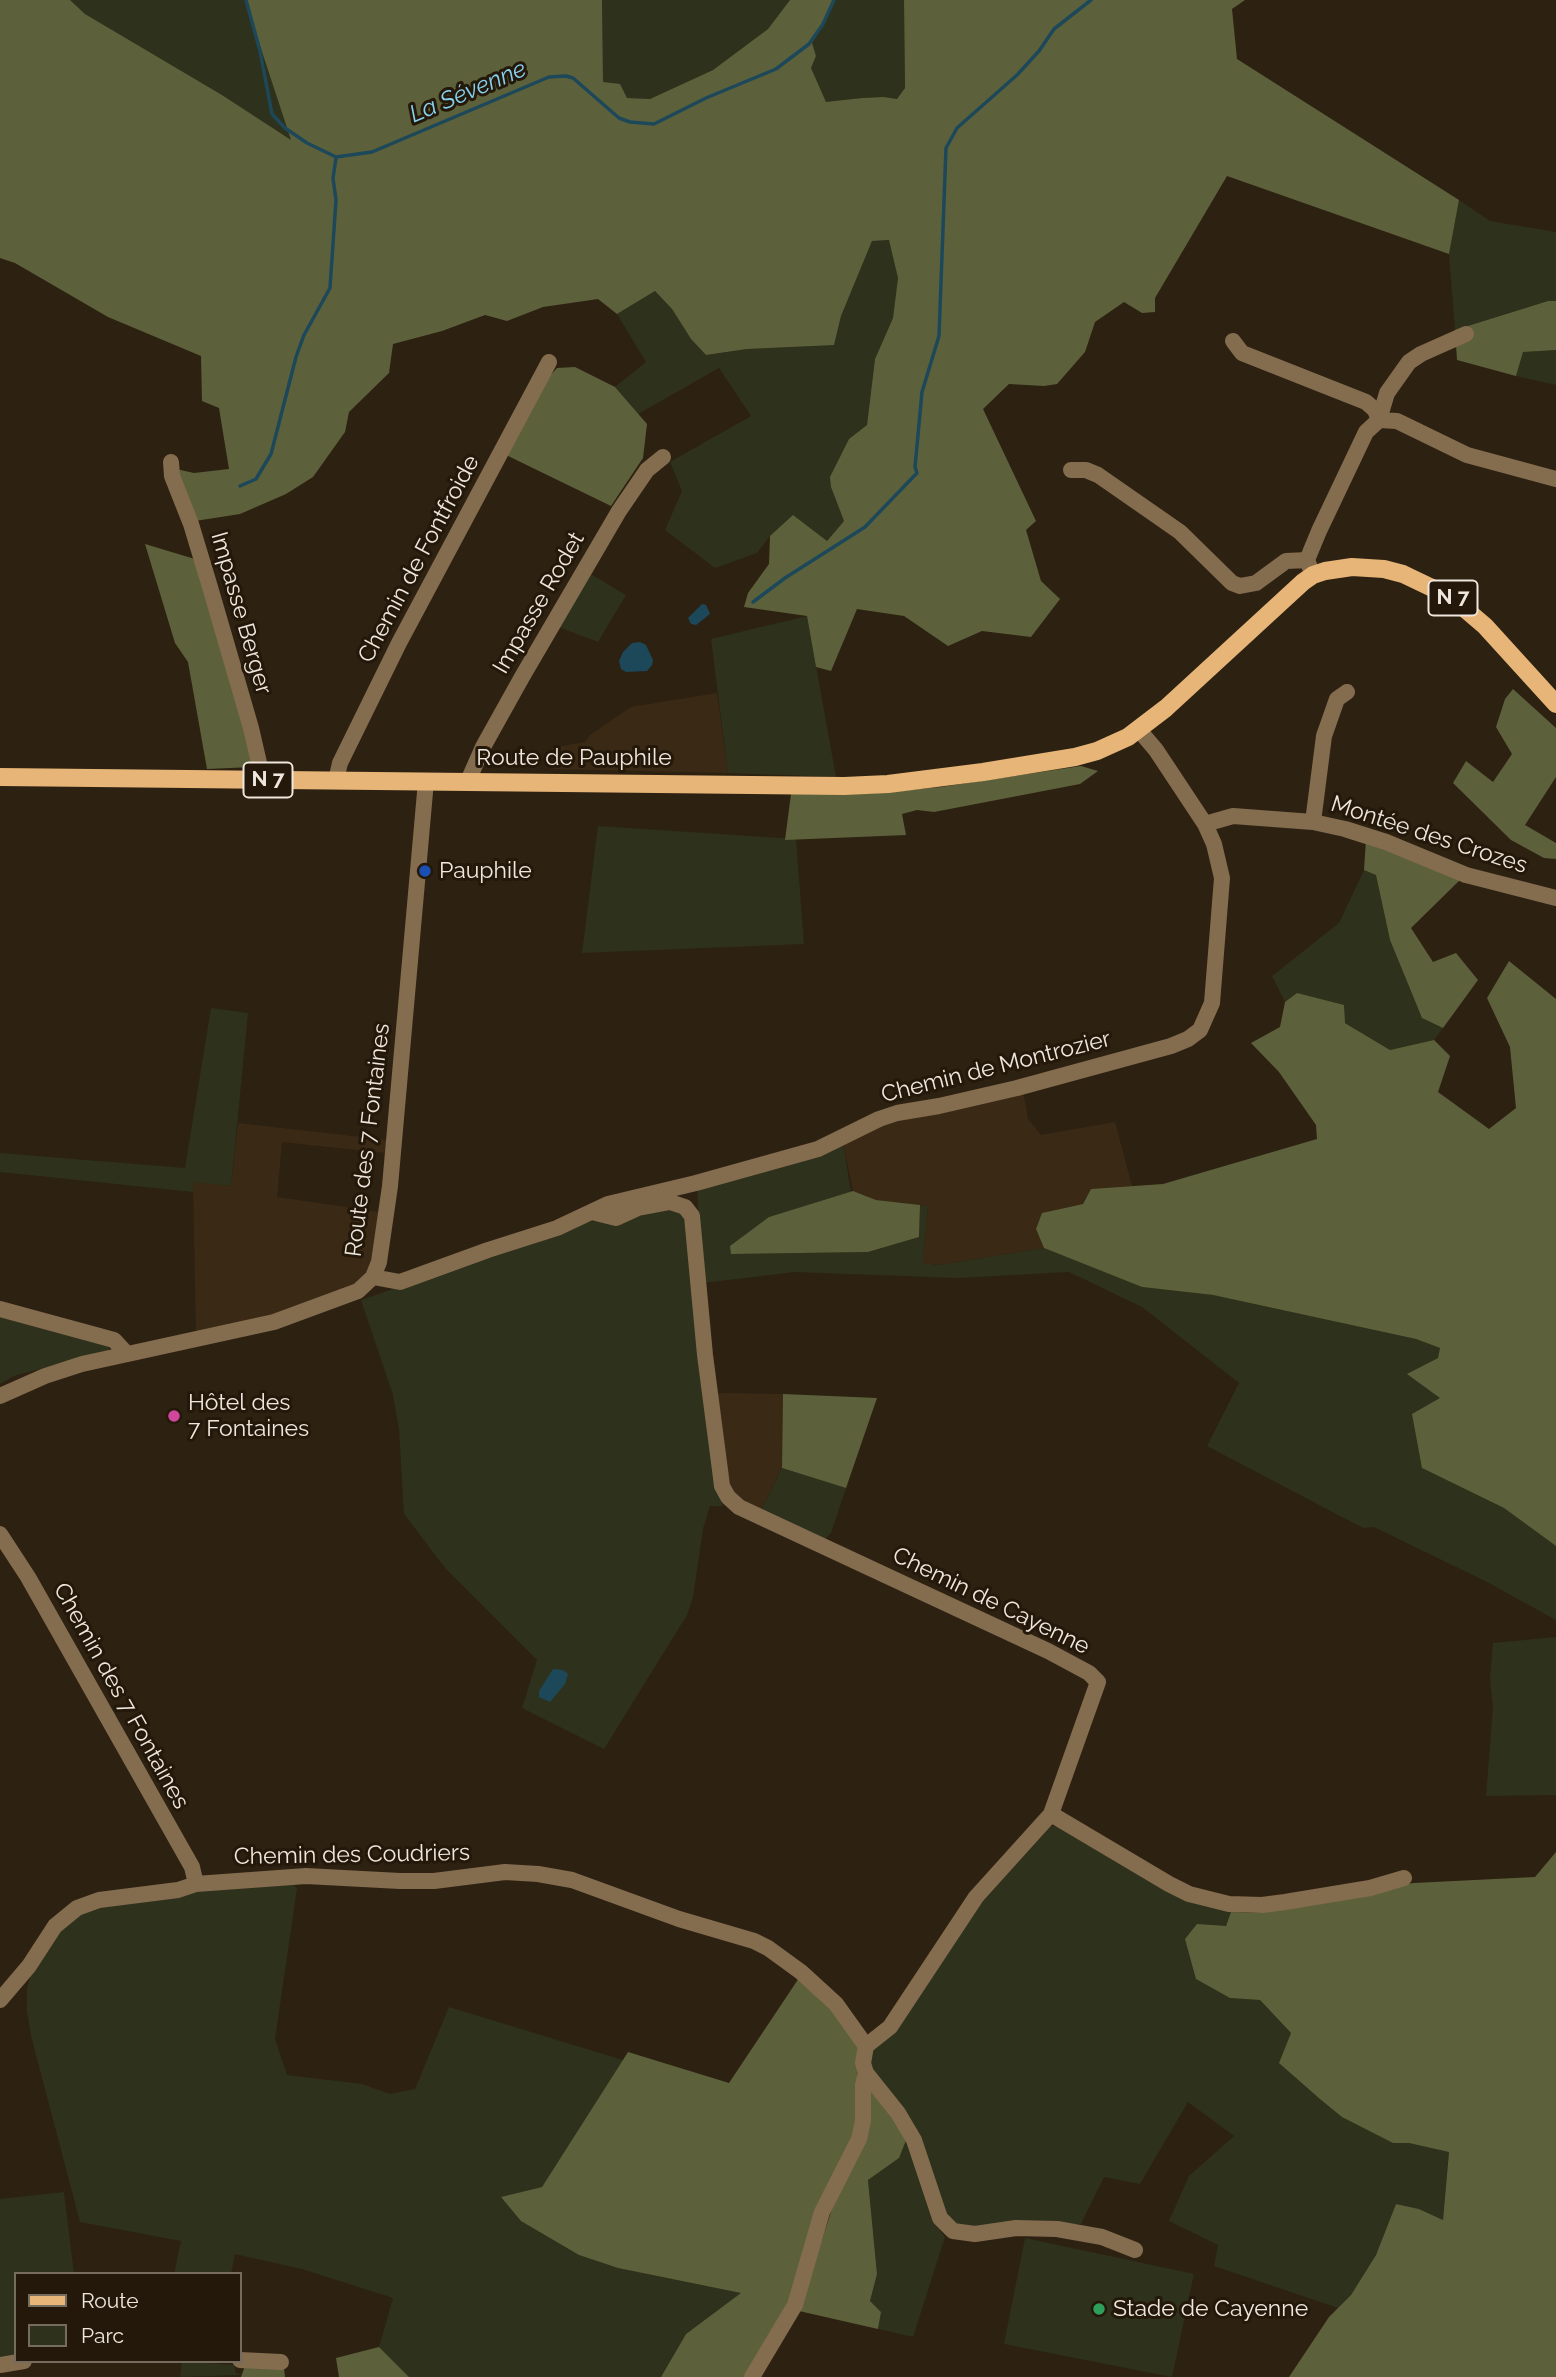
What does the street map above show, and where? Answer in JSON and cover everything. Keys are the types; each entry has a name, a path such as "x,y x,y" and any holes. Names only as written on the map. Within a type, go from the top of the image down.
{"main road":[{"name":"N 7","path":"1139,730 1282,599 1310,568 1366,566 1403,574 1435,587 1467,609 1556,704"},
{"name":"Route de Pauphile","path":"0,777 844,786 888,784 1075,757 1115,744 1139,730"}],"street":[{"path":"1071,470 1086,470 1098,475 1180,532 1232,583 1240,586 1256,583 1286,561 1310,568 1366,432 1378,420 1387,393 1409,362 1466,334"},
{"path":"1233,341 1242,353 1366,402 1375,410 1378,420"},
{"name":"Chemin de Fontfroide","path":"335,780 345,752 399,643 549,362"},
{"path":"1378,420 1397,421 1467,455 1556,479"},
{"name":"Impasse Rodet","path":"468,781 483,747 619,511 648,470 663,457"},
{"name":"Impasse Berger","path":"171,462 172,476 211,587 263,780"},
{"path":"1313,822 1324,736 1337,699 1347,692"},
{"name":"Chemin de Montrozier","path":"373,1277 400,1282 557,1228 608,1204 818,1149 897,1113 1017,1088 1188,1039 1200,1030 1207,1017 1215,985 1222,878 1214,844 1205,824 1156,750 1139,730"},
{"name":"Route des 7 Fontaines","path":"0,1396 45,1376 126,1353 274,1322 358,1291 373,1277 379,1262 390,1186 426,781"},
{"name":"Montée des Crozes","path":"1205,824 1233,816 1313,822 1359,832 1466,875 1556,898"},
{"name":"Chemin de Cayenne","path":"592,1212 616,1218 638,1208 670,1202 685,1207 692,1216 705,1355 722,1486 727,1497 739,1507 1048,1651 1089,1673 1098,1682 1051,1814 976,1897 890,2027 866,2046"},
{"path":"0,1309 114,1340 126,1353"},
{"name":"Chemin des 7 Fontaines","path":"0,1534 28,1577 192,1867 196,1884"},
{"path":"1051,1814 1169,1884 1189,1894 1229,1904 1262,1905 1285,1902 1370,1888 1404,1878"},
{"name":"Chemin des Coudriers","path":"0,2000 29,1966 55,1926 77,1908 99,1900 178,1890 196,1884 306,1875 434,1881 505,1872 553,1876 595,1887 679,1919 743,1936 768,1948 801,1972 836,2004 866,2046"},
{"path":"866,2046 863,2063 866,2073 906,2124 922,2160 940,2218 953,2231 975,2234 1016,2228 1057,2229 1102,2237 1135,2250"},
{"path":"752,2377 795,2305 822,2212 859,2139 866,2073"},
{"path":"242,2360 281,2362"}],"shaded area":[{"path":"717,693 728,773 554,769 552,748 585,742 590,735 631,707"},
{"path":"1023,1091 1028,1119 1041,1135 1115,1122 1132,1186 1091,1189 1083,1204 1042,1213 1036,1229 1044,1248 940,1265 923,1263 928,1206 876,1200 853,1191 843,1143 880,1123"},
{"path":"238,1123 387,1140 385,1153 282,1142 277,1197 380,1212 371,1267 362,1279 349,1288 283,1313 196,1332 193,1182 231,1186"},
{"path":"716,1393 783,1394 782,1468 760,1513 750,1509 728,1488"}],"green space":[{"path":"0,0 70,0 85,14 222,95 291,140 245,0 602,0 603,82 620,84 627,98 650,99 713,70 768,29 790,0 835,0 812,43 816,56 811,68 826,102 884,97 897,99 905,88 904,0 1245,0 1232,9 1237,59 1459,200 1449,254 1227,176 1155,298 1155,312 1142,313 1124,302 1095,322 1085,352 1057,384 1009,384 983,409 1036,521 1026,530 1041,581 1060,599 1031,637 982,631 948,646 904,616 857,609 831,671 816,667 807,616 744,607 748,593 769,564 770,536 793,515 827,541 844,521 830,477 849,439 867,425 875,359 893,318 898,278 889,240 872,241 841,316 834,345 747,349 706,355 655,291 617,314 598,299 543,307 507,321 485,315 442,331 393,344 389,373 349,412 345,432 313,477 286,494 240,514 195,521 176,469 194,473 229,469 219,408 202,401 201,356 108,317 15,263 0,258"},
{"path":"70,0 245,0 292,141 222,95 85,14"},
{"path":"602,0 790,0 768,29 713,70 650,99 627,98 603,82"},
{"path":"835,0 904,0 905,88 897,99 862,98 826,103 811,68 816,56 811,43"},
{"path":"1459,200 1490,221 1556,232 1556,301 1548,301 1455,330 1449,254"},
{"path":"890,240 898,278 893,318 875,359 867,425 849,439 831,487 844,521 827,541 770,536 757,553 715,568 665,530 682,491 670,462 751,416 719,368 638,414 615,387 646,362 617,314 655,291 706,355 747,349 834,344 841,316 872,241"},
{"path":"1548,301 1556,301 1556,350 1523,352 1516,376 1457,360 1455,330"},
{"path":"1556,350 1556,385 1516,376 1523,352"},
{"path":"575,367 615,387 647,424 643,458 611,506 504,454 545,381 557,368"},
{"path":"145,544 198,560 253,760 252,767 207,769 188,662 175,643"},
{"path":"589,573 626,595 598,642 556,626"},
{"path":"807,616 836,777 728,773 711,639"},
{"path":"1513,689 1556,728 1556,777 1525,825 1556,843 1556,859 1544,858 1511,840 1453,783 1466,761 1493,782 1512,754 1496,727 1505,699"},
{"path":"1081,766 1098,771 1080,784 934,812 917,810 902,814 906,835 785,840 791,794 865,794 941,787"},
{"path":"598,826 796,839 804,944 582,953"},
{"path":"1366,839 1462,878 1411,928 1433,962 1456,953 1478,980 1443,1028 1422,1018 1390,940 1376,875 1364,870"},
{"path":"1364,870 1376,874 1390,940 1422,1018 1443,1028 1434,1040 1390,1050 1297,993 1285,1002 1272,976 1339,923"},
{"path":"1509,961 1556,999 1556,1546 1504,1508 1422,1468 1412,1414 1440,1398 1407,1374 1438,1358 1440,1348 1416,1339 1213,1295 1142,1287 1044,1248 1036,1229 1042,1213 1083,1204 1091,1189 1163,1184 1317,1139 1316,1125 1279,1072 1251,1043 1280,1027 1285,1002 1297,993 1344,1005 1345,1023 1390,1050 1434,1040 1450,1056 1438,1092 1489,1129 1516,1108 1510,1047 1487,998"},
{"path":"211,1008 248,1013 231,1186 193,1182 193,1192 0,1172 0,1153 185,1168"},
{"path":"843,1143 851,1192 769,1217 731,1254 868,1252 919,1237 920,1205 928,1206 923,1263 940,1265 1044,1248 1142,1287 1213,1295 1416,1339 1440,1348 1438,1358 1441,1398 1422,1468 1504,1508 1556,1546 1556,1620 1487,1582 1374,1527 1363,1528 1207,1446 1239,1383 1142,1307 1069,1272 958,1278 795,1272 703,1283 697,1187"},
{"path":"853,1191 876,1200 920,1205 919,1237 868,1252 731,1254 730,1246 769,1217"},
{"path":"667,1206 686,1216 717,1490 723,1506 710,1506 703,1529 693,1597 687,1615 604,1749 522,1708 537,1660 446,1569 404,1514 399,1429 393,1395 361,1300 580,1224"},
{"path":"0,1315 110,1345 109,1350 14,1376 0,1384"},
{"path":"783,1394 877,1398 846,1488 782,1468"},
{"path":"782,1468 846,1488 831,1533 825,1539 760,1513"},
{"path":"1556,1637 1556,1795 1486,1796 1493,1707 1490,1679 1493,1643"},
{"path":"1051,1826 1059,1826 1231,1912 1226,1926 1230,1998 1260,2000 1393,2143 1409,2143 1449,2151 1443,2220 1419,2209 1396,2204 1376,2255 1351,2295 1338,2308 1214,2266 1218,2245 1169,2221 1189,2176 1234,2136 1188,2102 1140,2184 1104,2177 1081,2224 986,2227 971,2230 950,2223 870,2069 872,2051 964,1922"},
{"path":"1556,1852 1556,2377 1289,2377 1329,2317 1351,2295 1376,2255 1396,2204 1419,2209 1443,2220 1449,2152 1409,2143 1393,2143 1342,2117 1279,2063 1291,2033 1260,2000 1230,1998 1196,1979 1185,1939 1197,1924 1226,1926 1231,1912 1256,1913 1307,1906 1378,1888 1414,1883 1535,1877"},
{"path":"290,1882 297,1888 275,2039 287,2075 362,2084 390,2094 415,2089 449,2007 623,2060 542,2187 501,2198 579,2255 618,2268 742,2293 686,2334 661,2377 409,2377 379,2347 393,2298 302,2269 235,2254 231,2272 174,2272 181,2241 80,2222 31,2036 27,1989 31,1973 61,1927 85,1910 194,1890"},
{"path":"799,1978 837,2014 858,2041 857,2114 853,2138 789,2306 748,2377 661,2377 686,2334 741,2293 618,2268 579,2255 521,2221 501,2197 542,2187 628,2052 729,2083"},
{"path":"871,2088 907,2138 899,2158 868,2180 877,2274 870,2301 881,2312 878,2329 799,2311"},
{"path":"907,2138 934,2222 945,2237 913,2337 878,2329 881,2312 870,2301 877,2274 868,2180 899,2158"},
{"path":"64,2192 74,2272 14,2272 14,2356 0,2358 0,2199"},
{"name":"Stade de Cayenne","path":"1025,2238 1194,2274 1172,2377 1004,2344"},
{"path":"379,2347 409,2377 339,2377 336,2358"},
{"path":"182,2363 234,2365 236,2373 242,2375 180,2377"},
{"path":"245,2366 284,2369 285,2377 241,2377"}],"water":[{"path":"702,604 706,605 710,614 696,625 691,624 688,618"},
{"path":"640,642 646,645 653,660 652,665 647,671 626,672 621,669 619,661 623,652 632,643"},
{"path":"553,1669 563,1670 568,1674 565,1684 550,1702 539,1697 539,1691"}],"waterway":[{"name":"La Sévenne","path":"246,0 260,51 272,114 285,128 307,143 336,157 372,152 549,77 573,78 619,118 654,124 706,98 776,69 809,44 823,24 834,0"},
{"path":"753,602 785,578 865,527 917,473 915,467 922,392 939,336 946,148 957,128 1017,75 1039,51 1054,29 1091,0"},
{"path":"240,486 256,479 271,454 296,357 304,335 330,288 336,158"}],"place":[{"name":"Pauphile","path":"425,871"},
{"name":"Hôtel des 7 Fontaines","path":"174,1416"},
{"name":"Stade de Cayenne","path":"1099,2309"}]}
